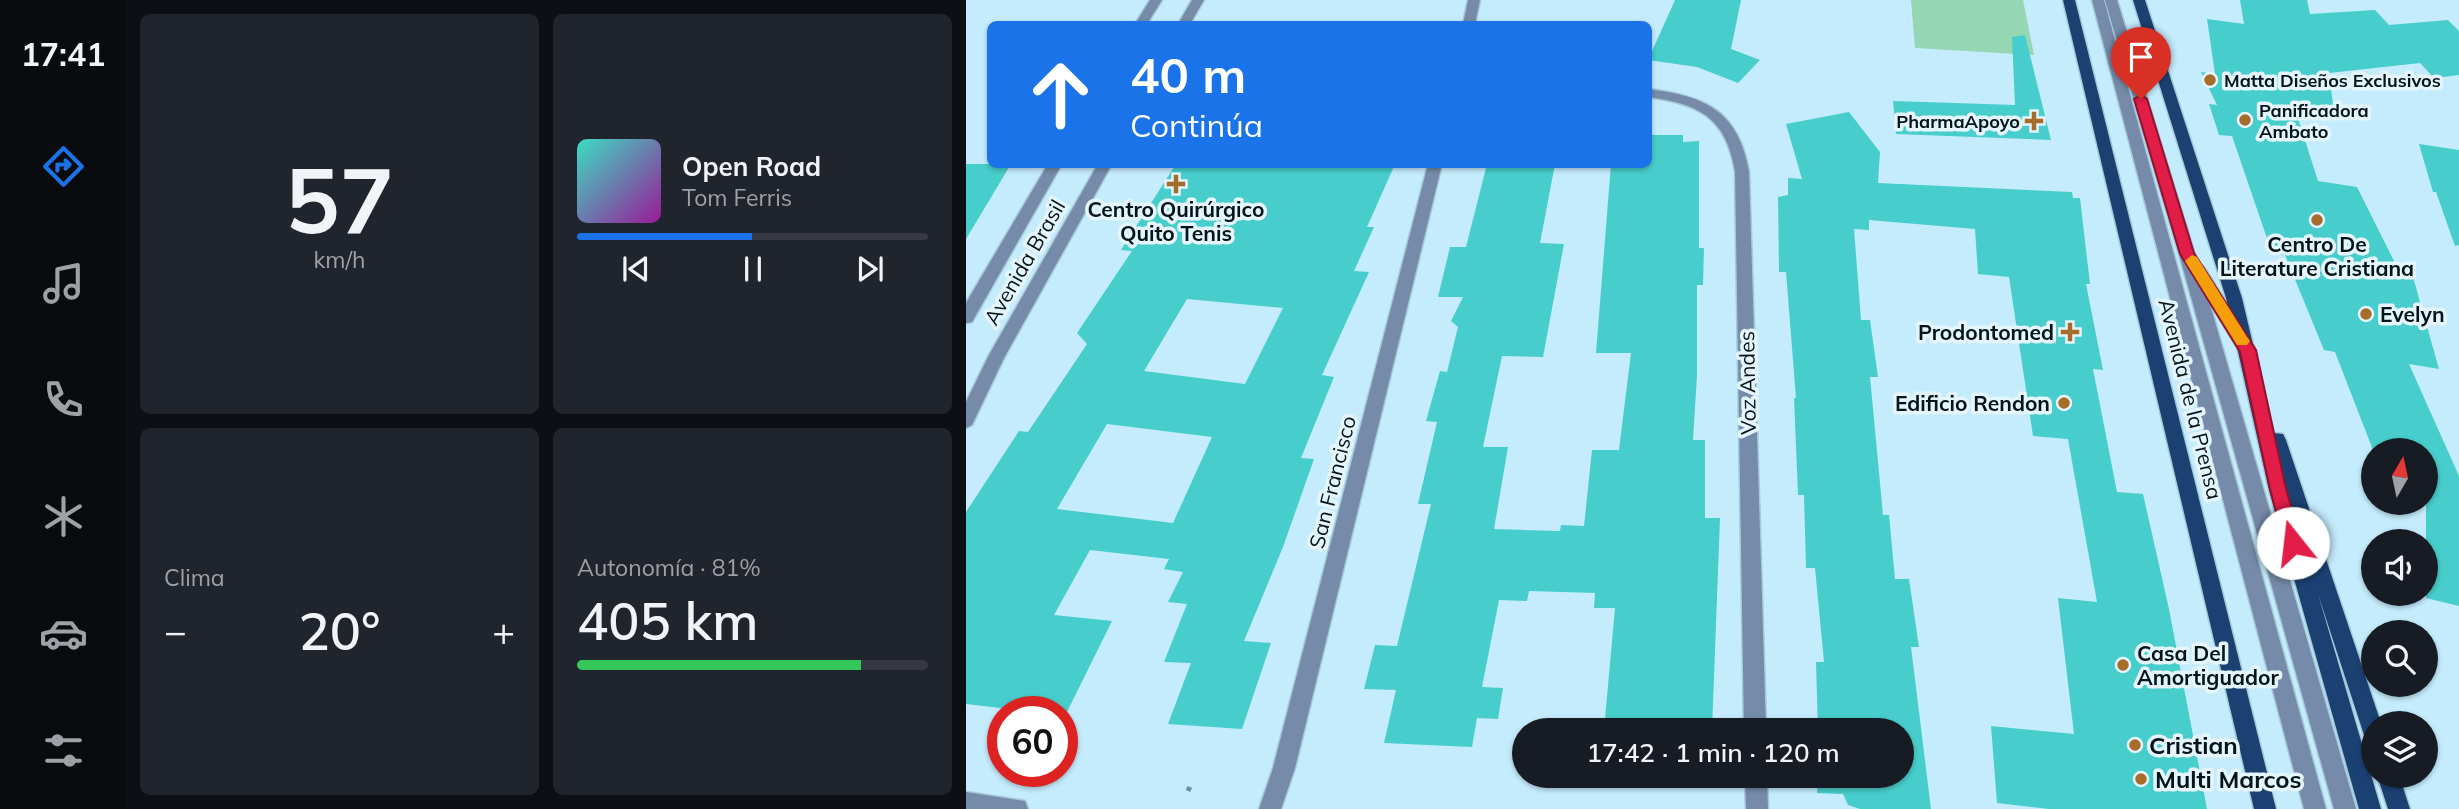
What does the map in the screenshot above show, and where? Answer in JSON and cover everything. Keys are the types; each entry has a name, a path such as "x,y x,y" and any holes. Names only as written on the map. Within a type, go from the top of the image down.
{"main road":[{"name":"Avenida de la Prensa","path":"2069,0 2265,809"},
{"path":"2139,0 2234,298 2278,489 2370,809"},
{"path":"2248,350 2367,711"},
{"path":"2392,788 2399,809"}],"street":[{"path":"1143,21 1156,0"},
{"path":"1186,21 1198,0"},
{"path":"1470,21 1474,0"},
{"path":"2098,0 2315,809"},
{"path":"2111,0 2187,254 2345,809"},
{"name":"Voz Andes","path":"1652,94 1701,107 1724,123 1736,142 1742,171 1755,718"},
{"name":"Avenida Brasil","path":"966,317 1053,168"},
{"name":"Avenida Brasil","path":"966,420 997,355 1103,168"},
{"name":"San Francisco","path":"1270,809 1284,768 1434,168"},
{"path":"2187,254 2248,350"},
{"path":"1756,788 1757,809"},
{"path":"966,803 1017,809"}],"path":[{"path":"1188,791 1191,784"}],"green space":[{"path":"1911,0 2023,0 2034,55 1915,48"}],"building":[{"path":"1675,0 1741,0 1731,49 1760,60 1738,83 1697,67 1652,61 1652,51"},
{"path":"2240,0 2307,0 2310,14 2375,10 2389,25 2448,20 2459,31 2459,75 2434,78 2420,63 2329,73 2335,120 2297,115 2318,181 2357,187 2401,275 2413,277 2439,369 2409,364 2459,476 2459,606 2438,601 2438,529 2426,529 2426,515 2438,515 2438,438 2368,438 2335,352 2324,350 2285,255 2272,253 2232,136 2219,135 2209,104 2217,105 2201,72 2215,74 2207,19 2244,24"},
{"path":"2025,35 2051,140 1896,134 1893,101 2015,105 2012,37"},
{"path":"1849,112 1880,152 1878,183 2072,192 2073,198 2080,198 2090,284 2086,284 2103,370 2093,369 2117,492 2143,494 2169,609 2207,809 2049,809 1997,803 1991,726 2074,734 2058,598 2097,602 2068,439 2033,436 2009,277 1978,274 1975,229 1869,220 1869,230 1854,229 1861,320 1870,320 1878,377 1870,377 1883,515 1889,515 1895,579 1909,579 1919,647 1911,647 1931,809 1860,809 1848,805 1843,794 1817,793 1817,788 1914,788 1914,718 1818,718 1816,662 1824,662 1815,568 1806,568 1804,495 1798,495 1796,398 1786,272 1779,272 1778,197 1788,195 1788,178 1802,179 1786,124"},
{"path":"1652,135 1683,135 1683,142 1699,141 1699,248 1704,248 1703,285 1697,285 1697,375 1693,440 1705,440 1705,518 1720,518 1712,718 1605,718 1615,608 1594,608 1595,593 1529,591 1527,601 1499,600 1482,687 1503,688 1498,719 1477,718 1472,747 1384,743 1396,690 1364,689 1375,645 1397,646 1431,504 1418,504 1437,422 1426,421 1440,371 1447,372 1458,327 1451,321 1463,297 1438,297 1450,247 1466,247 1486,168 1554,168 1540,243 1564,244 1543,357 1502,356 1483,447 1508,447 1494,529 1560,531 1561,525 1584,526 1592,450 1619,450 1631,353 1596,353 1611,168 1652,168"},
{"path":"2419,144 2459,150 2459,245 2455,246 2436,192 2433,192"},
{"path":"966,164 1009,168 966,239"},
{"path":"1173,168 1393,168 1367,227 1374,227 1354,271 1369,272 1322,375 1334,377 1301,458 1314,459 1283,547 1244,641 1271,643 1242,729 1168,724 1191,663 1164,662 1187,604 1168,602 1183,572 1164,569 1169,559 1090,550 1054,615 1112,621 1075,696 987,696 987,706 966,704 966,512 1019,431 1028,432 1087,344 1077,333 1132,251 1121,250","holes":["1187,299 1283,308 1245,384 1144,371","1107,424 1212,437 1173,523 1057,509"]}],"slow traffic":[{"path":"2192,261 2242,341"}],"place":[{"name":"Matta Diseños Exclusivos","path":"2210,80"},
{"name":"Panificadora Ambato","path":"2245,120"},
{"name":"PharmaApoyo","path":"2034,121"},
{"name":"Centro Quirúrgico Quito Tenis","path":"1176,184"},
{"name":"Centro De Literature Cristiana","path":"2317,220"},
{"name":"Evelyn","path":"2366,314"},
{"name":"Prodontomed","path":"2070,332"},
{"name":"Edificio Rendon","path":"2064,403"},
{"name":"Casa Del Amortiguador","path":"2123,665"},
{"name":"Cristian","path":"2135,745"},
{"name":"Multi Marcos","path":"2141,779"}],"route":[{"path":"2141,99 2187,254 2248,350 2278,489 2293,543"}]}
